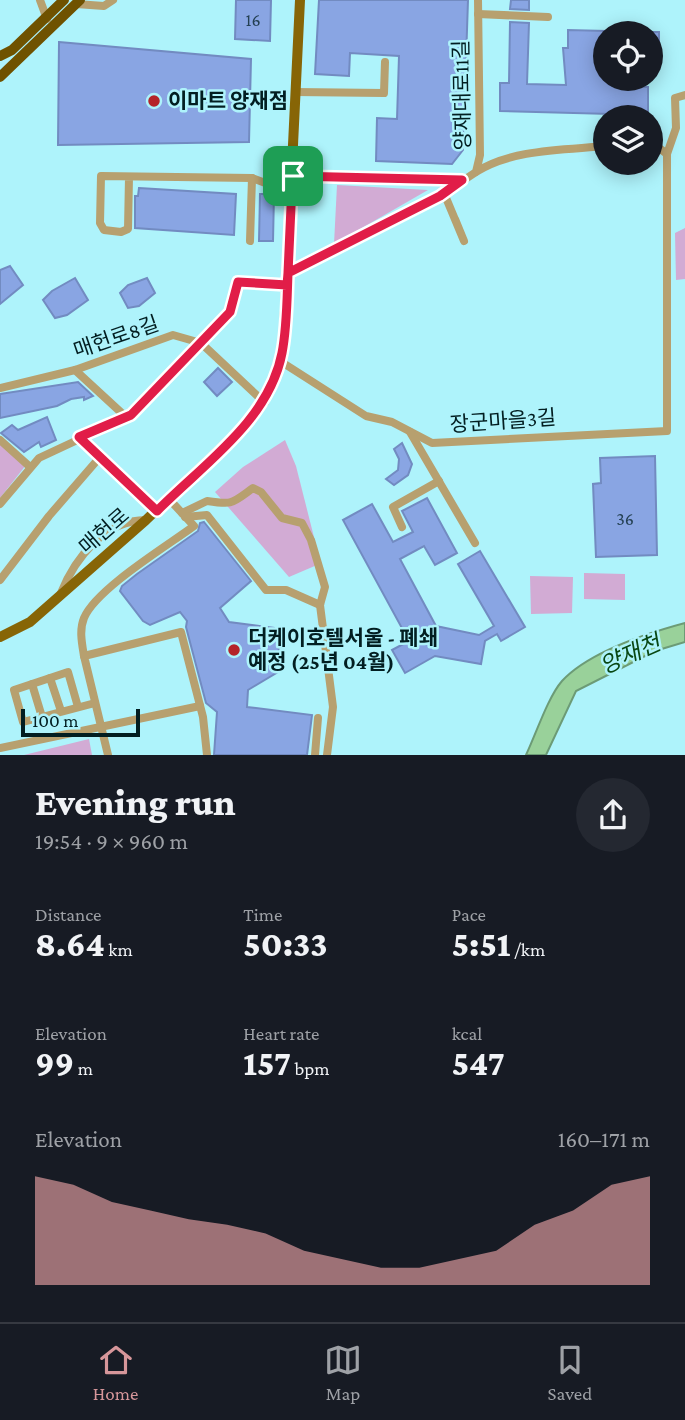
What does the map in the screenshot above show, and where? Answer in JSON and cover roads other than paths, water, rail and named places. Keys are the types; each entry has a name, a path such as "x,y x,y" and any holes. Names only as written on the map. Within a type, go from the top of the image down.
{"highway":[{"path":"0,56 12,50 47,19 73,1"},
{"path":"0,78 73,1"}],"main road":[{"name":"매헌로","path":"0,637 30,622 157,511 237,433 264,401 280,361 287,285 300,0"}],"street":[{"path":"40,0 47,19"},
{"path":"73,1 104,6 113,0"},
{"name":"양재대로11길","path":"288,273 444,193 476,172 480,155 478,0"},
{"path":"478,14 548,17"},
{"path":"295,92 384,93 385,62"},
{"path":"663,151 667,154 676,128 675,98 685,95"},
{"path":"476,172 515,158 593,147"},
{"name":"장군마을3길","path":"280,361 366,416 438,443 667,431 667,154"},
{"path":"129,177 128,229 121,232 104,230 100,223 101,176 252,178 268,184 292,181 462,180"},
{"path":"250,241 252,178"},
{"path":"444,193 464,241"},
{"path":"0,504 29,466 79,437 126,417 230,312 238,282 287,285"},
{"name":"매헌로8길","path":"0,388 75,370 173,335 201,342"},
{"path":"201,342 264,401"},
{"path":"75,370 126,417"},
{"path":"409,430 475,543"},
{"path":"79,437 157,511"},
{"path":"0,440 29,466"},
{"path":"0,580 49,516 100,457"},
{"path":"402,527 393,507 439,481"},
{"path":"183,515 206,501 224,505 239,500 253,488 261,492 282,518 302,523 312,540 325,587 320,605 333,707 327,755"},
{"path":"108,755 84,656 81,634 84,617 110,587 194,526 169,499"},
{"path":"183,515 207,515 266,590 286,590 320,605"},
{"path":"60,595 70,570 109,531 132,520 146,520"},
{"path":"84,656 181,632 200,706 207,755"},
{"path":"78,707 68,672 14,690 23,722 61,712 78,707 94,702"},
{"path":"50,678 61,712"},
{"path":"32,684 42,717"},
{"path":"0,748 200,706"},
{"path":"315,755 318,718"}],"water":[{"name":"양재천","path":"685,623 685,642 655,651 576,691 546,755 526,755 552,696 562,681 574,671 587,661 620,645"}],"place":[{"name":"이마트 양재점","path":"154,101"},
{"name":"더케이호텔서울 - 폐쇄 예정 (25년 04월)","path":"234,650"}]}
